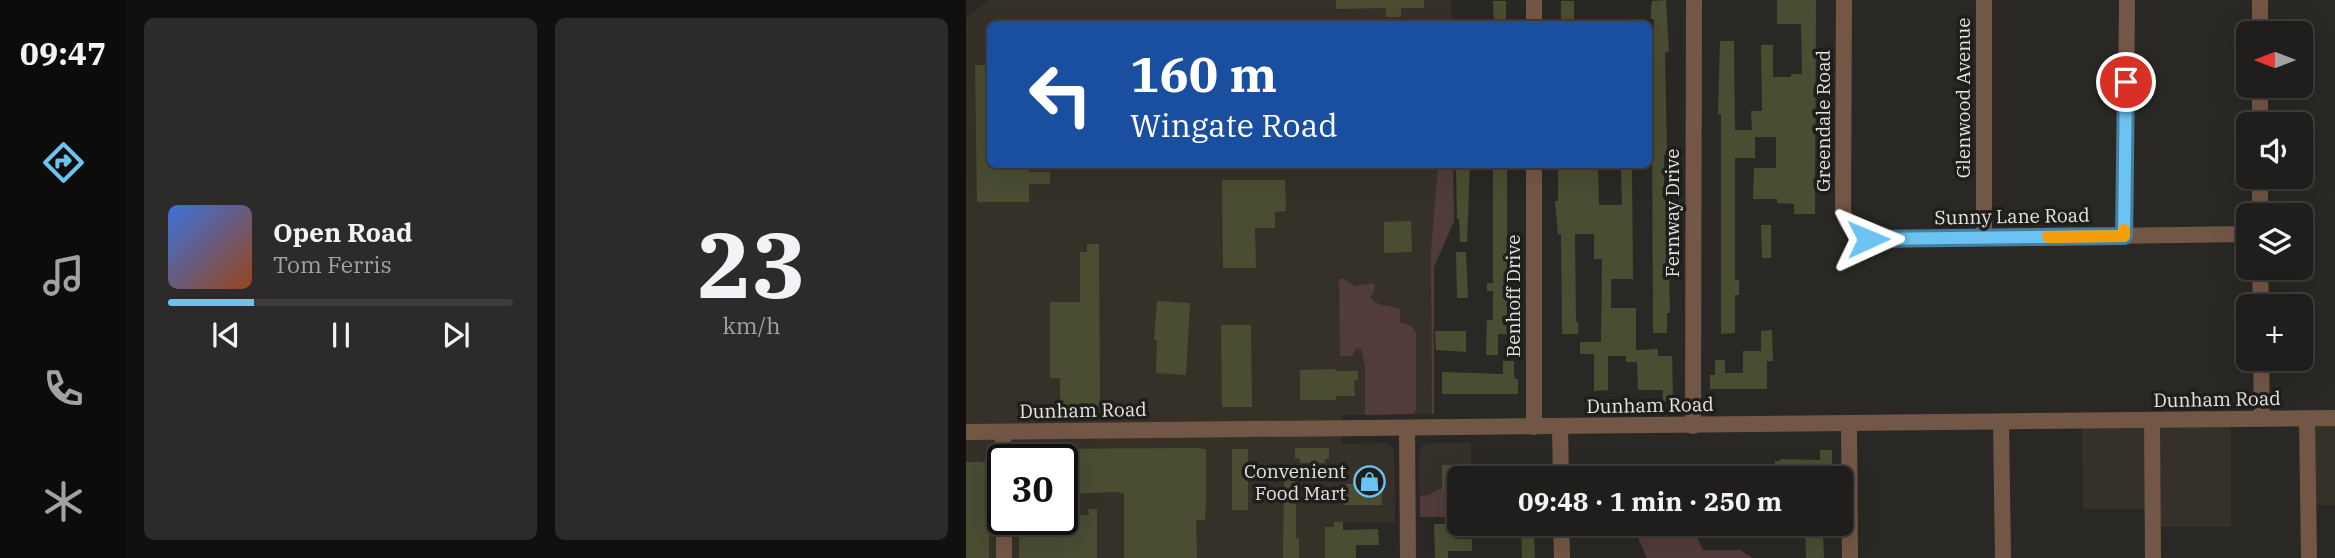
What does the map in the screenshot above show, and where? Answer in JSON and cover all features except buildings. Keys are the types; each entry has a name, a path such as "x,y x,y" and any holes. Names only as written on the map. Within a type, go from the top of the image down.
{"street":[{"path":"1534,0 1534,21"},
{"name":"Fernway Drive","path":"1693,0 1693,426"},
{"name":"Greendale Road","path":"1843,0 1843,211 1849,227 1860,236"},
{"name":"Glenwood Avenue","path":"1984,0 1984,237"},
{"path":"2124,236 2127,0"},
{"path":"2260,0 2260,21"},
{"name":"Benhoff Drive","path":"1534,168 1534,427"},
{"name":"Sunny Lane Road","path":"1860,236 1868,239 2236,234"},
{"path":"2261,371 2262,419"},
{"name":"Dunham Road","path":"966,432 2335,418"},
{"path":"2307,419 2309,558"},
{"path":"2152,421 2153,558"},
{"path":"2001,422 2003,558"},
{"path":"1849,424 1850,558"},
{"path":"1560,427 1561,466"},
{"path":"1407,429 1408,558"},
{"path":"1003,432 1003,444"},
{"path":"1004,535 1004,558"},
{"path":"1561,536 1562,558"}],"shaded area":[{"path":"989,0 1451,0 1451,21 987,21 987,168 1453,168 1454,221 1434,267 1434,414 1341,415 1342,444 1387,443 1394,450 1395,522 1343,523 1343,558 966,558 966,18"},
{"path":"1438,168 1453,168 1454,221 1434,267 1434,414 1432,414 1431,251"},
{"path":"1342,278 1355,286 1373,283 1374,293 1370,297 1373,301 1400,310 1400,322 1411,326 1416,332 1416,410 1413,414 1365,415 1365,366 1361,349 1356,348 1352,356 1340,356 1339,280"},
{"path":"2231,419 2231,527 2152,527 2152,509 2083,509 2082,421"},
{"path":"2307,419 2335,419 2335,505 2308,505"},
{"path":"1471,443 1471,466 1447,466 1447,517 1420,517 1419,452 1423,445"},
{"path":"1439,489 1447,489 1447,517 1420,517 1420,496 1429,495"},
{"path":"1697,536 1703,550 1740,550 1753,558 1647,558 1638,538"}],"slow traffic":[{"path":"2048,237 2124,236 2124,230"}],"place":[{"name":"Convenient Food Mart","path":"1369,482"}],"route":[{"path":"1868,239 2124,236 2126,82"}]}
